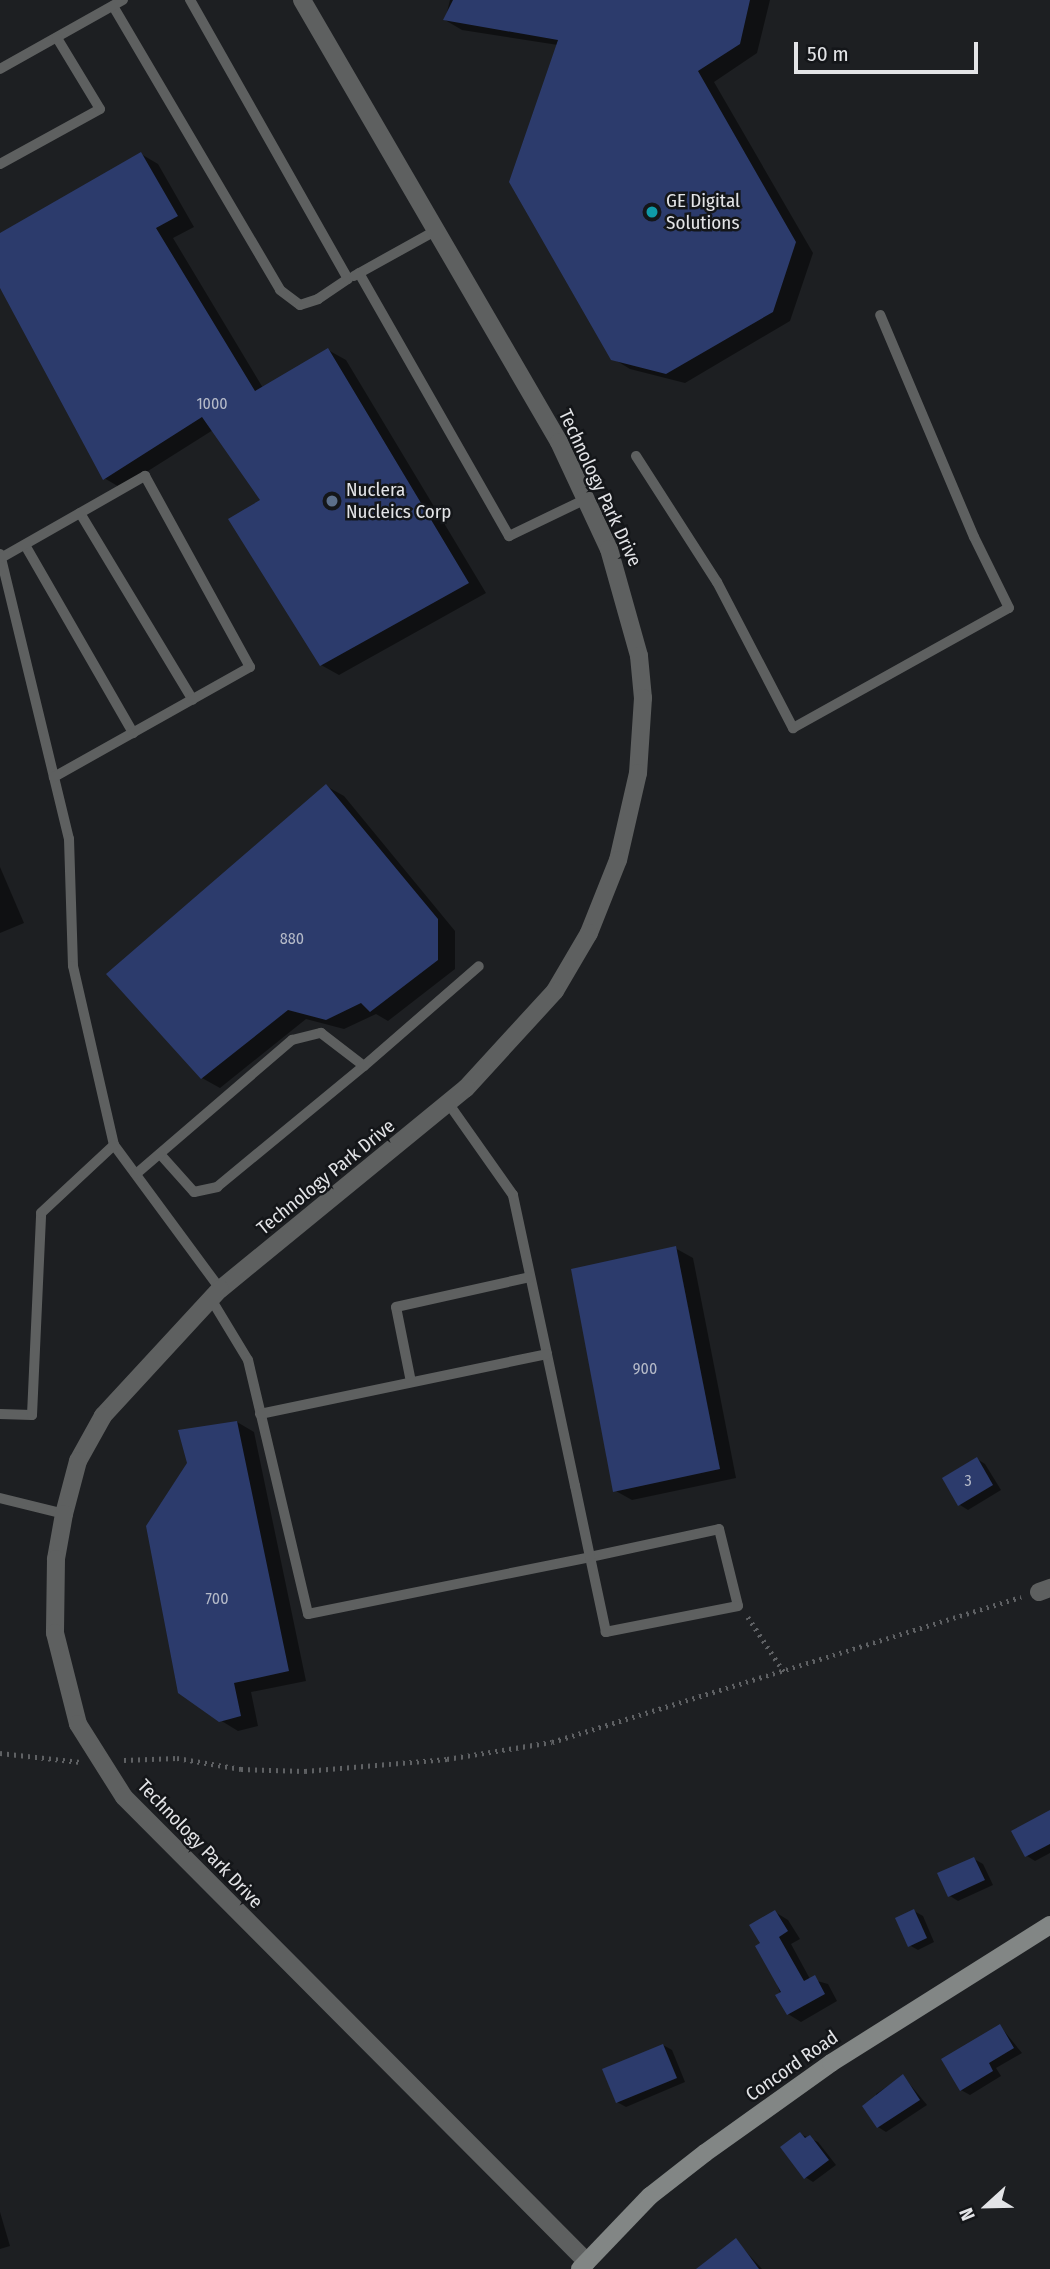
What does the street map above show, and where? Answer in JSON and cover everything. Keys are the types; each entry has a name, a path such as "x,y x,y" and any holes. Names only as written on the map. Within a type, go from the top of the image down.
{"main road":[{"name":"Concord Road","path":"583,2266 650,2196 705,2153 831,2063 1050,1925"}],"street":[{"name":"Technology Park Drive","path":"302,0 559,442 613,560 639,656 643,698 638,773 618,860 589,933 555,991 517,1036 448,1103 216,1294 103,1416 78,1461 64,1514 56,1559 55,1633 78,1724 124,1797 583,2266"}],"lane":[{"path":"190,0 348,279"},
{"path":"0,69 118,3 281,290 300,305 318,299 348,279 435,231"},
{"path":"0,164 100,109 57,38"},
{"path":"359,273 509,536 586,499"},
{"path":"636,456 717,582 793,728 1009,608 974,537 880,315"},
{"path":"54,777 250,667 145,476 1,556 54,777 69,839 73,966 114,1145 216,1294 248,1360 308,1614 590,1557 719,1530 738,1606 606,1632 590,1557 547,1354 530,1277 513,1195 448,1103"},
{"path":"80,513 192,700"},
{"path":"25,545 133,733"},
{"path":"160,1154 194,1192 217,1188 479,966"},
{"path":"136,1174 292,1040 321,1033 364,1066"},
{"path":"0,1414 32,1415 41,1213 114,1145"},
{"path":"411,1382 397,1307 530,1277"},
{"path":"260,1414 547,1354"},
{"path":"0,1498 64,1514"}],"path":[{"path":"0,1753 70,1762 177,1758 241,1769 305,1771 447,1759 552,1742 1044,1590"},
{"path":"738,1606 760,1631 784,1672"}],"building":[{"name":"GE Digital Solutions","path":"453,0 750,0 740,44 698,71 796,242 773,312 666,374 611,360 509,182 558,40 443,20"},
{"path":"141,152 178,216 156,228 255,391 328,348 469,583 320,666 228,519 260,500 202,417 103,480 0,288 0,233"},
{"path":"326,784 438,919 438,960 370,1012 361,1003 326,1020 288,1010 201,1079 106,974"},
{"path":"676,1246 720,1469 613,1492 571,1269"},
{"path":"237,1421 289,1671 234,1683 241,1716 219,1722 178,1693 146,1526 187,1463 178,1430"},
{"path":"977,1457 993,1485 958,1506 942,1478"},
{"path":"1050,1810 1050,1844 1025,1857 1011,1831"},
{"path":"974,1857 985,1880 948,1897 937,1873"},
{"path":"914,1909 927,1938 908,1947 895,1918"},
{"path":"775,1910 788,1931 779,1937 804,1981 815,1975 825,1994 787,2015 775,1995 781,1992 755,1946 760,1943 749,1925"},
{"path":"1000,2024 1014,2048 989,2063 993,2071 960,2091 941,2059"},
{"path":"663,2044 677,2078 616,2103 602,2069"},
{"path":"903,2074 920,2100 877,2128 862,2106"},
{"path":"800,2132 805,2138 810,2135 829,2160 804,2179 780,2147"},
{"path":"736,2238 759,2269 696,2269"}],"place":[{"name":"GE Digital Solutions","path":"652,212"},
{"name":"Nuclera Nucleics Corp","path":"332,501"}]}
